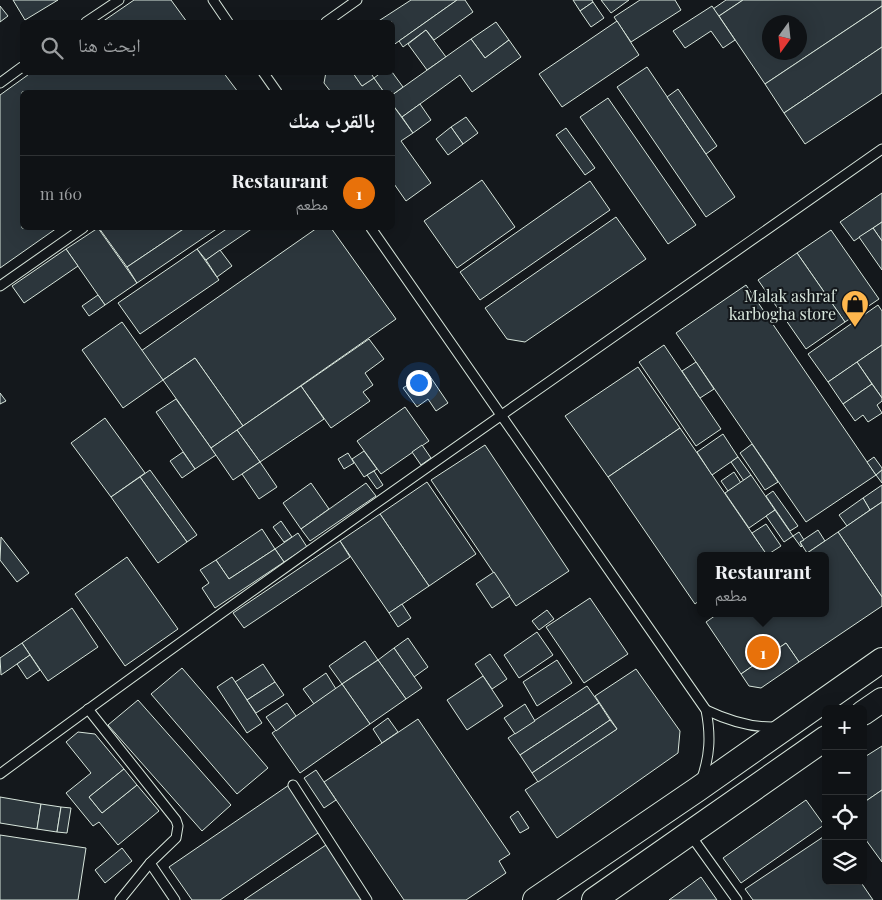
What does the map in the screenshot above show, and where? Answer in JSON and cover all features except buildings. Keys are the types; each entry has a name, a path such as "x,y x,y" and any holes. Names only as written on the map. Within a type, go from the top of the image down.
{"main road":[{"path":"535,900 882,660"},
{"path":"867,709 882,700"},
{"path":"594,900 822,741"}],"lane":[{"path":"89,20 118,0"},
{"path":"212,0 227,20"},
{"path":"329,20 357,0"},
{"path":"0,83 20,68"},
{"path":"265,75 275,90"},
{"path":"0,774 88,709 502,415 882,149"},
{"path":"0,286 79,230"},
{"path":"372,230 706,710 710,739 709,753 698,789"},
{"path":"88,709 176,820 178,833 176,838 150,863 120,900"},
{"path":"706,710 751,726 785,726"},
{"path":"293,785 367,900"},
{"path":"689,833 737,900"},
{"path":"150,863 176,900"}],"place":[{"name":"Malak ashraf karbogha store","path":"855,328"},
{"name":"Restaurant","path":"763,652"}]}
